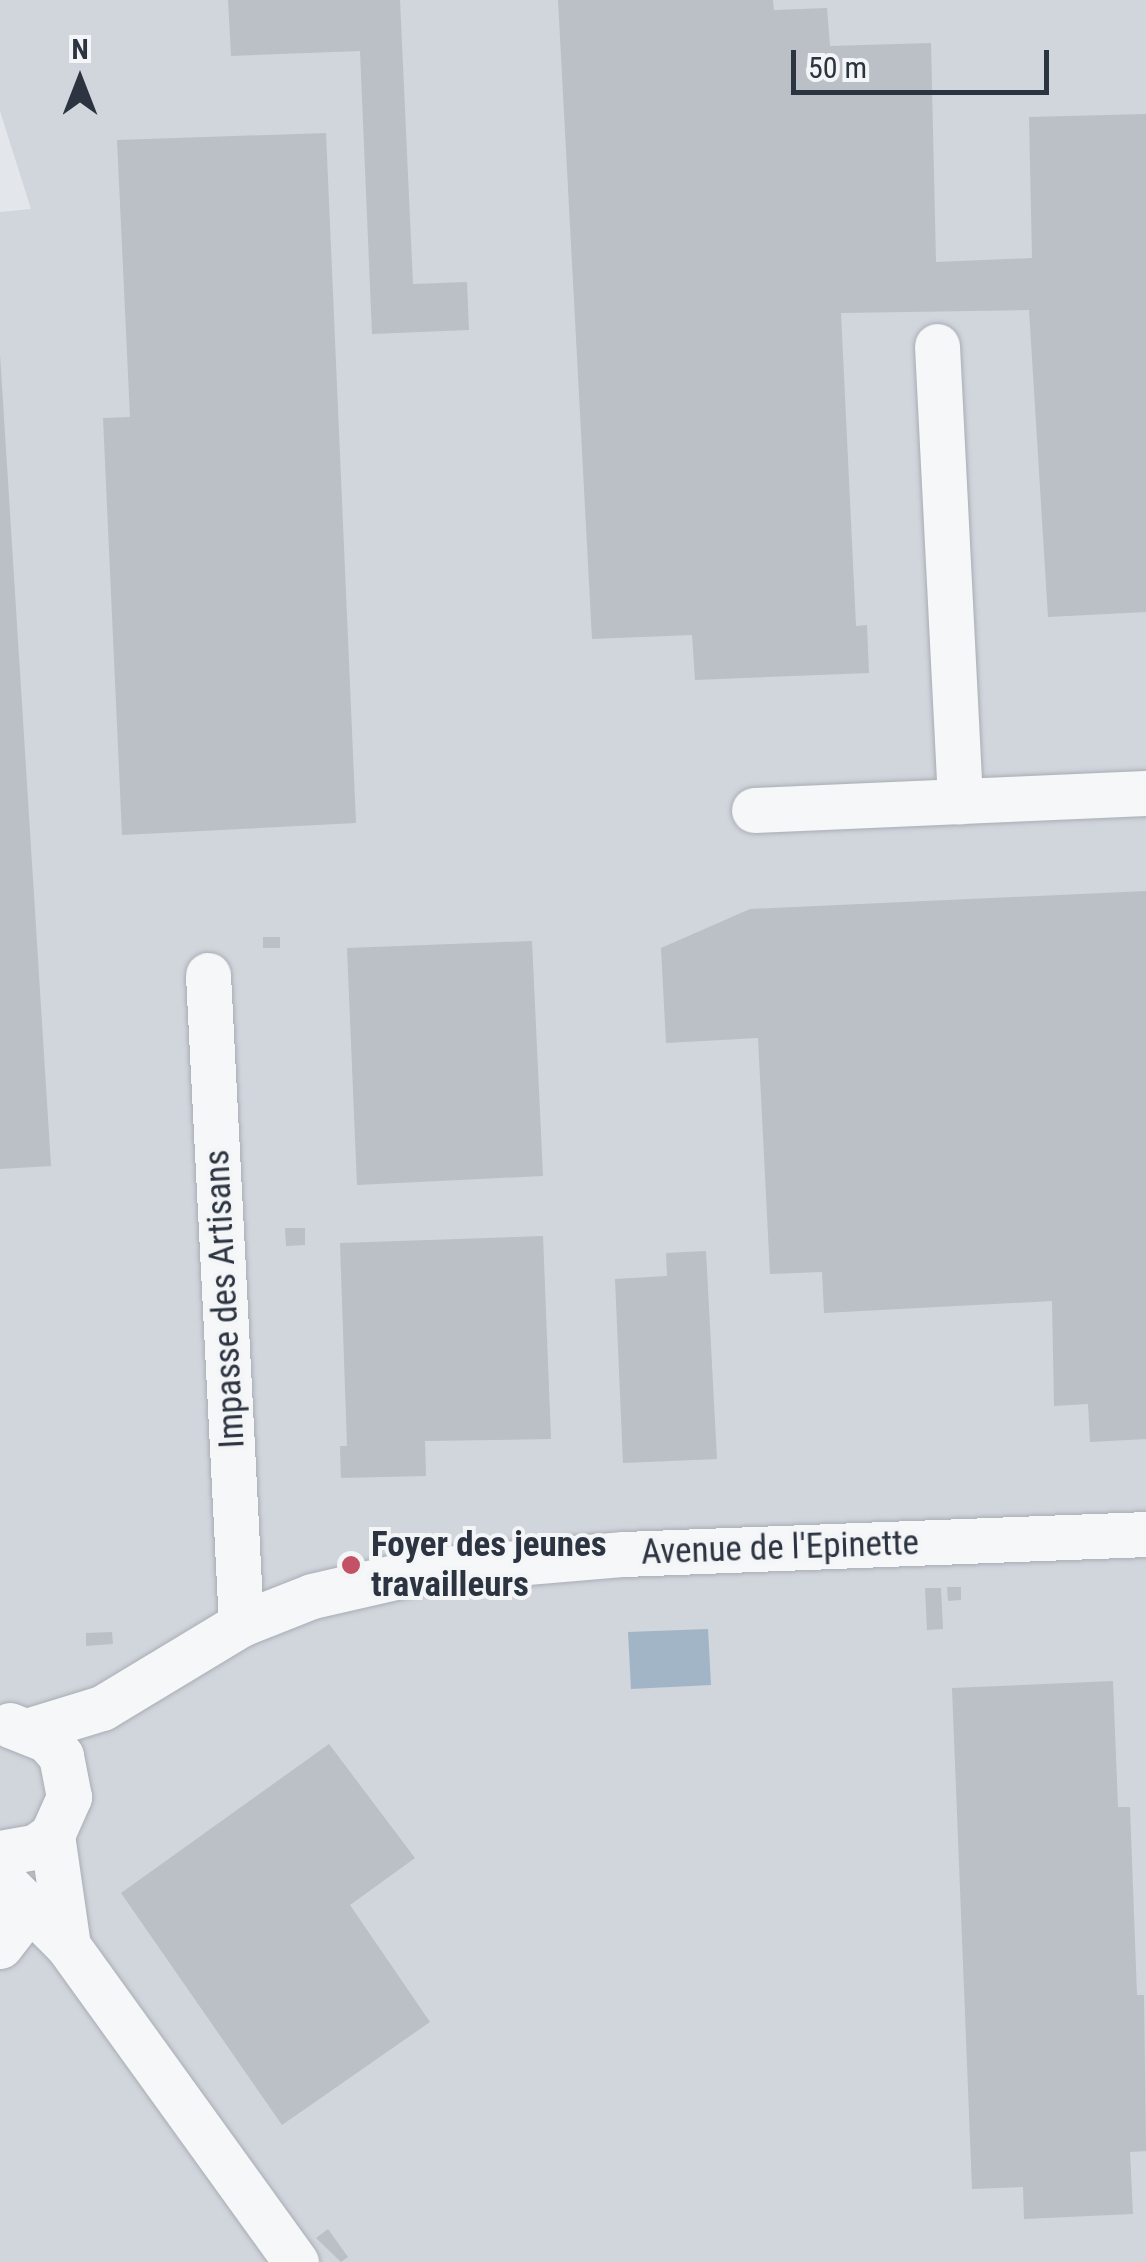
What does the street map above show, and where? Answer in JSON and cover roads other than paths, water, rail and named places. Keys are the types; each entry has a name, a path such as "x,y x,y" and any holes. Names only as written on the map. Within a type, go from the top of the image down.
{"street":[{"path":"937,346 960,801"},
{"path":"754,810 1146,792"},
{"name":"Impasse des Artisans","path":"208,975 242,1624"},
{"name":"Avenue de l'Epinette","path":"15,1728 102,1708 242,1624 312,1596 421,1571 624,1554 1146,1534"},
{"path":"0,1853 34,1847 52,1835 64,1818 69,1776 102,1708"},
{"path":"15,1728 48,1740 69,1776"},
{"path":"52,1835 68,1946"},
{"path":"0,1946 15,1893 68,1946 296,2262"}],"water":[{"path":"708,1629 711,1685 631,1689 628,1632"}],"place":[{"name":"Foyer des jeunes travailleurs","path":"351,1565"}]}
